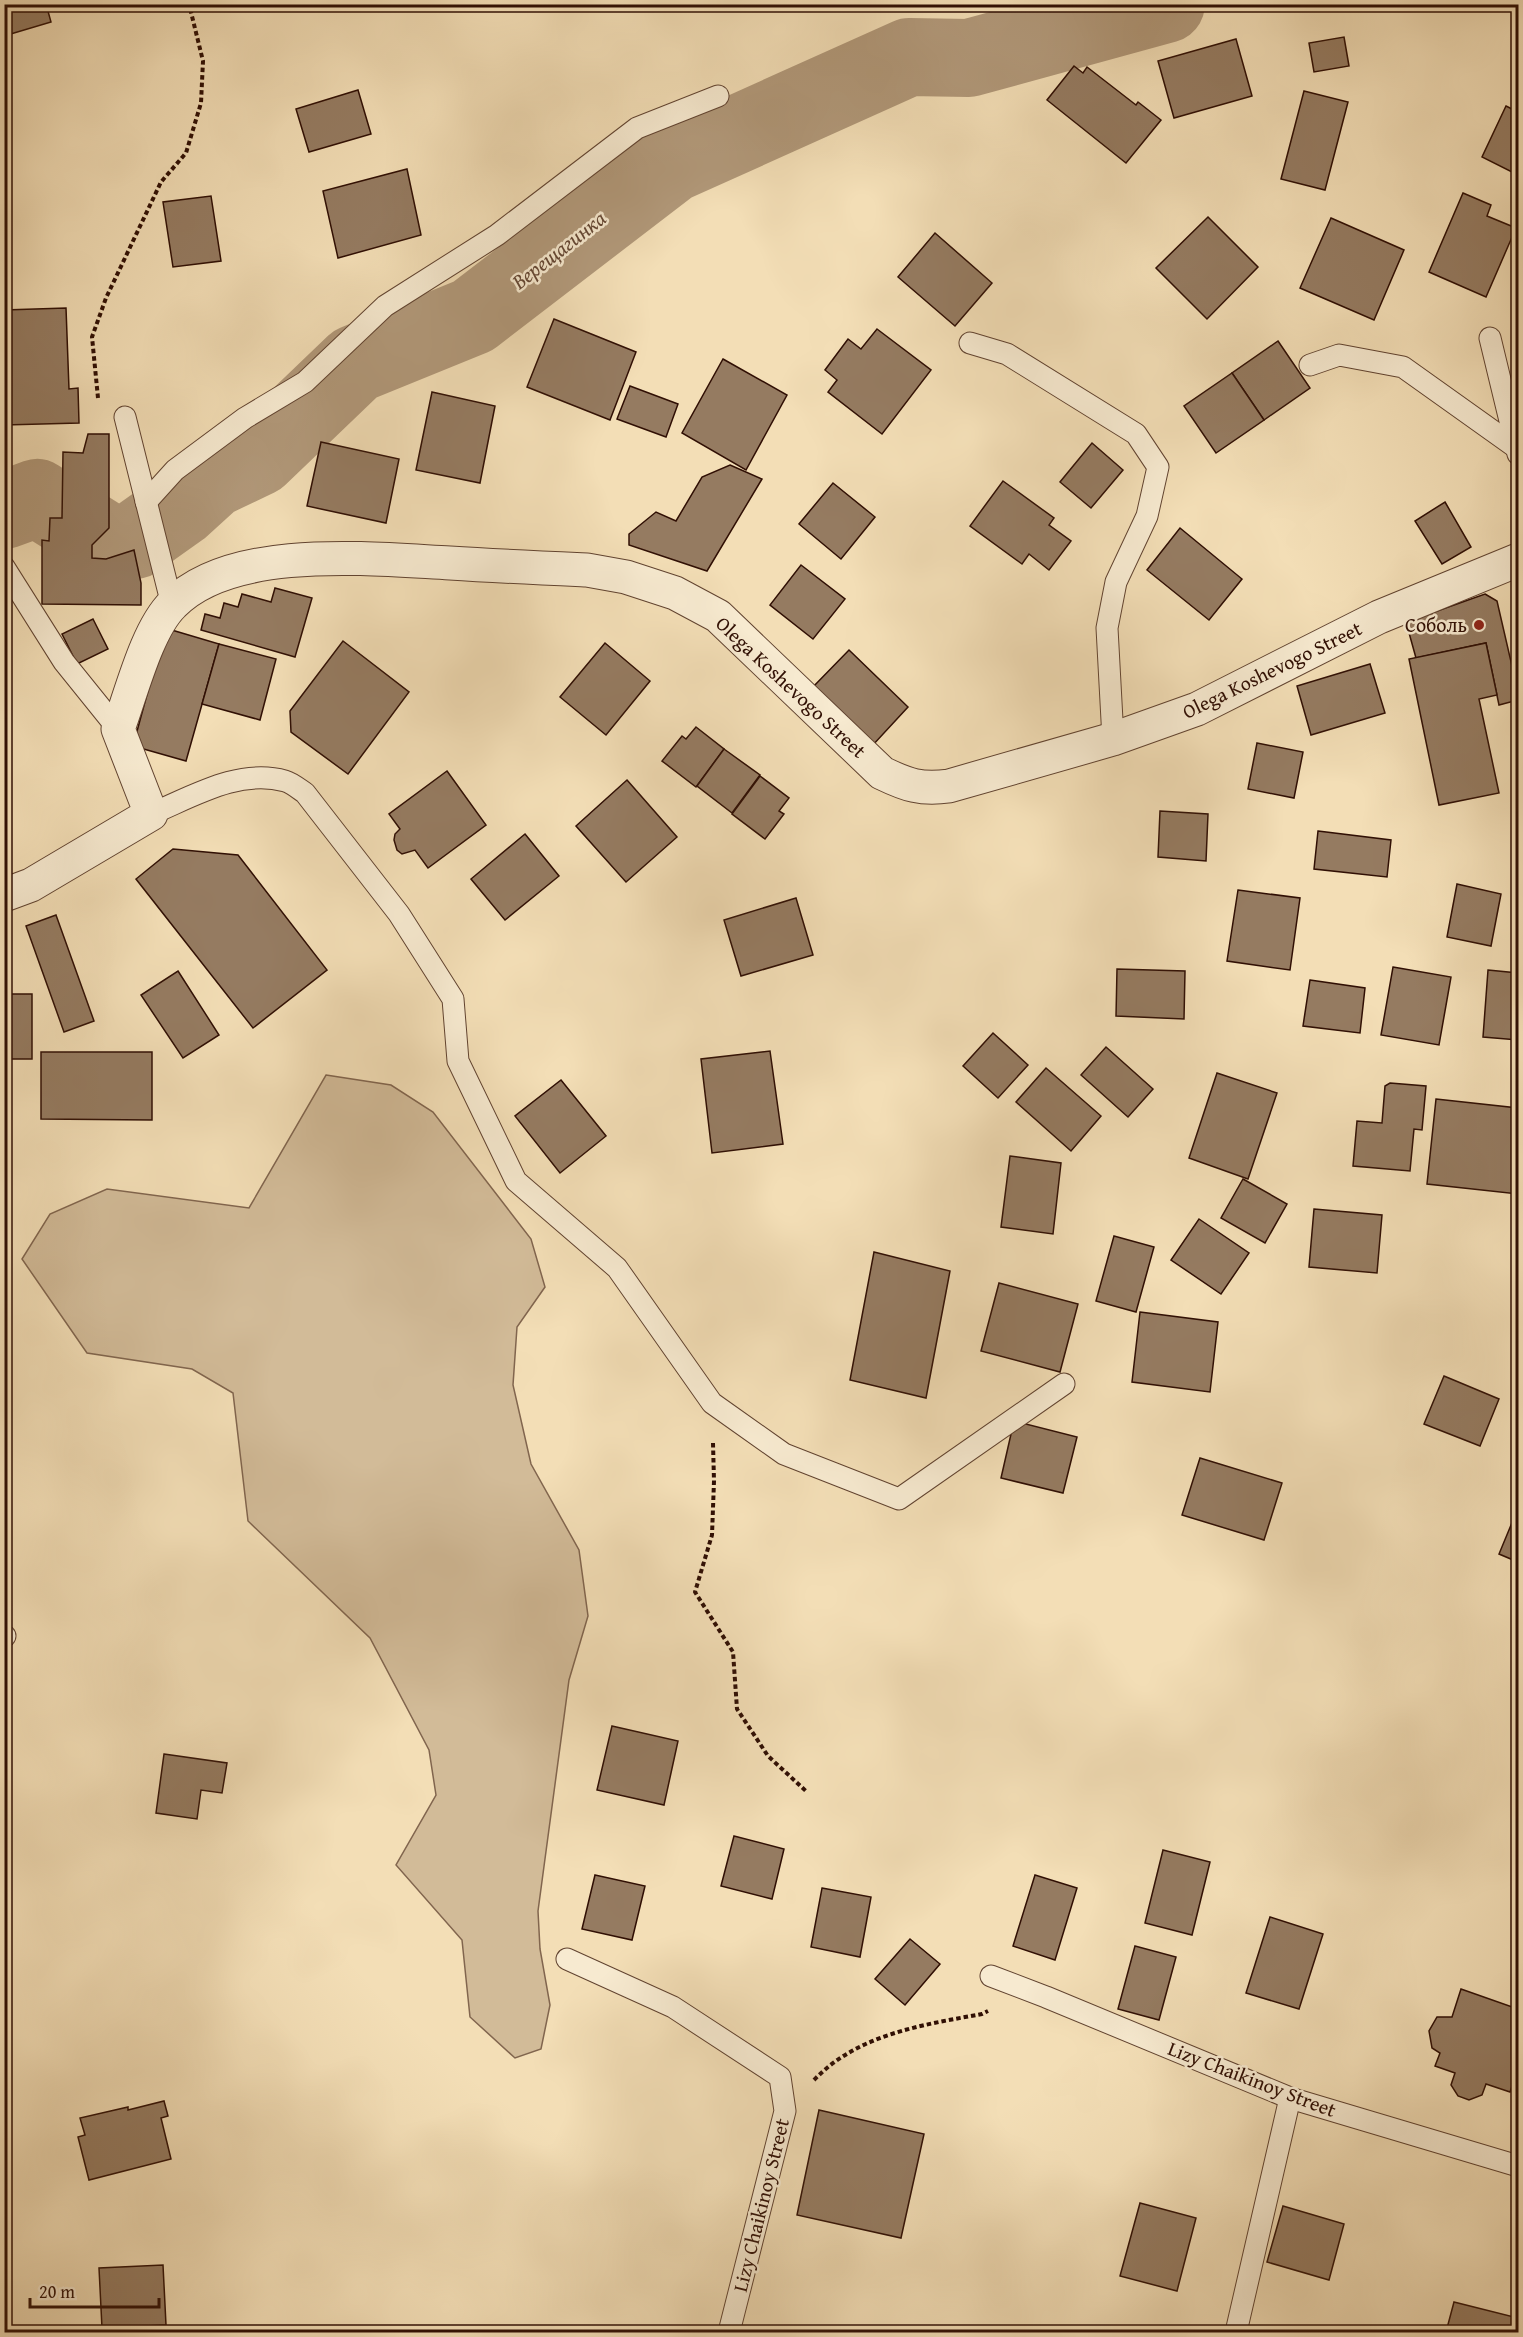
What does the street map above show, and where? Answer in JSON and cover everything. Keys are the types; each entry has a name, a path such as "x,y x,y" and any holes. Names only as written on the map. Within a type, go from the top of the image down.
{"street":[{"name":"Olega Koshevogo Street","path":"118,729 154,632 172,605 196,586 221,575 262,564 345,558 587,570 626,577 675,593 717,616 882,772 908,785 930,789 949,786 1113,739 1197,709 1379,617 1518,560"},
{"path":"4,895 31,885 151,814 118,729"}],"lane":[{"path":"146,502 175,470 245,418 305,382 385,306 497,235 637,128 717,96"},
{"path":"1490,338 1518,455"},
{"path":"970,343 1007,354 1136,434 1158,467 1147,516 1116,582 1107,628 1113,739"},
{"path":"1310,365 1338,355 1403,367 1518,449"},
{"path":"125,417 172,605"},
{"path":"4,567 64,662 118,729"},
{"path":"151,814 226,783 254,776 286,781 305,793 399,914 453,999 458,1061 516,1181 617,1268 711,1403 784,1454 899,1499 1064,1384"},
{"name":"Lizy Chaikinoy Street","path":"567,1959 674,2007 780,2077 785,2111 729,2332"},
{"name":"Lizy Chaikinoy Street","path":"991,1976 1046,1996 1290,2098 1518,2166"},
{"path":"1236,2332 1290,2098"}],"path":[{"path":"125,417 98,400 92,337 106,298 161,182 186,153 201,103 203,61 189,4"},
{"path":"1516,4 1518,11"},
{"path":"711,1403 714,1481 712,1535 695,1592 733,1652 737,1709 768,1756 807,1792"},
{"path":"785,2111 825,2069 865,2043 910,2027 982,2014 990,2010"}],"shaded area":[{"path":"326,1075 391,1085 433,1112 531,1239 545,1287 517,1327 513,1385 531,1464 579,1550 588,1616 569,1680 538,1911 540,1949 550,2005 541,2049 515,2058 470,2017 462,1940 396,1865 436,1795 429,1750 370,1638 248,1521 233,1393 192,1369 87,1353 22,1259 50,1214 107,1189 249,1208"}],"building":[{"path":"4,4 46,4 51,22 4,36"},
{"path":"208,4 251,4 251,10"},
{"path":"1344,37 1349,66 1314,72 1309,43"},
{"path":"1236,39 1252,96 1174,118 1158,61"},
{"path":"1074,66 1083,73 1087,67 1136,105 1138,102 1161,120 1126,163 1047,100"},
{"path":"358,90 371,134 309,152 296,109"},
{"path":"1304,91 1348,102 1325,190 1281,179"},
{"path":"1506,106 1518,112 1518,175 1482,157"},
{"path":"407,169 421,235 338,258 323,191"},
{"path":"1463,193 1491,205 1487,216 1516,228 1486,297 1429,272"},
{"path":"211,196 221,261 173,267 163,202"},
{"path":"1208,217 1258,267 1207,319 1156,268"},
{"path":"1331,218 1404,250 1374,320 1300,288"},
{"path":"935,233 992,283 955,326 898,277"},
{"path":"66,308 69,389 78,388 79,423 4,425 4,310"},
{"path":"554,319 636,352 610,420 527,387"},
{"path":"877,329 931,370 882,434 828,392 837,380 825,370 848,339 861,349"},
{"path":"1278,341 1310,388 1264,420 1232,373"},
{"path":"723,359 787,395 746,470 682,433"},
{"path":"1232,373 1264,420 1216,453 1184,406"},
{"path":"630,386 678,404 666,437 617,419"},
{"path":"432,392 495,406 480,483 416,470"},
{"path":"88,434 109,434 109,528 92,545 92,558 106,559 134,550 141,583 141,605 42,604 42,540 49,541 50,518 62,518 63,452 83,453"},
{"path":"321,442 399,459 386,523 307,506"},
{"path":"1092,443 1123,470 1091,508 1060,482"},
{"path":"730,465 762,479 707,571 629,545 629,534 656,512 676,521 702,477"},
{"path":"1003,481 1054,518 1049,525 1071,541 1049,570 1029,554 1022,564 970,526"},
{"path":"833,483 875,517 841,559 799,524"},
{"path":"1445,502 1471,547 1442,564 1415,521"},
{"path":"1180,528 1242,579 1209,620 1147,570"},
{"path":"801,565 845,599 813,639 770,605"},
{"path":"275,588 312,598 295,657 201,630 205,614 220,618 224,603 238,607 242,594 271,602"},
{"path":"1485,594 1497,601 1518,692 1518,700 1499,705 1486,643 1416,658 1406,622"},
{"path":"93,619 108,649 77,664 62,634"},
{"path":"165,628 219,644 186,761 133,746"},
{"path":"343,641 409,692 348,774 291,732 290,711"},
{"path":"605,643 650,681 606,735 560,697"},
{"path":"1486,643 1497,695 1479,699 1499,793 1439,805 1409,659"},
{"path":"219,644 276,659 260,720 202,704"},
{"path":"849,650 908,707 872,746 812,688"},
{"path":"1370,664 1385,713 1311,735 1297,686"},
{"path":"696,727 724,749 696,787 662,761 682,736 686,739"},
{"path":"1257,743 1303,752 1294,798 1248,789"},
{"path":"724,749 760,775 732,813 697,786"},
{"path":"447,771 486,825 428,868 415,850 402,854 397,850 394,840 395,834 400,829 389,814"},
{"path":"760,776 789,798 779,811 784,814 765,839 732,814"},
{"path":"627,780 677,837 626,882 576,826"},
{"path":"1160,811 1208,814 1206,861 1158,857"},
{"path":"1318,831 1391,840 1387,877 1314,869"},
{"path":"525,834 559,876 505,920 471,879"},
{"path":"173,849 238,855 327,970 253,1028 136,879"},
{"path":"1457,884 1501,894 1491,946 1447,937"},
{"path":"1238,890 1300,898 1290,970 1227,961"},
{"path":"796,898 813,955 741,976 724,920"},
{"path":"56,915 94,1021 64,1032 26,926"},
{"path":"1393,967 1451,977 1439,1045 1381,1035"},
{"path":"1117,969 1185,971 1184,1019 1116,1016"},
{"path":"1488,970 1518,973 1518,1040 1483,1037"},
{"path":"178,971 219,1035 183,1058 141,995"},
{"path":"1310,980 1365,988 1360,1033 1303,1026"},
{"path":"4,994 32,994 32,1059 4,1059"},
{"path":"993,1033 1028,1065 998,1098 963,1066"},
{"path":"1106,1047 1153,1089 1128,1117 1081,1075"},
{"path":"770,1051 783,1144 712,1153 701,1059"},
{"path":"41,1052 152,1052 152,1120 41,1119"},
{"path":"1046,1068 1101,1116 1071,1151 1016,1102"},
{"path":"1217,1073 1277,1093 1248,1179 1189,1158"},
{"path":"561,1080 606,1136 560,1173 515,1116"},
{"path":"1390,1083 1426,1086 1422,1130 1414,1129 1410,1171 1353,1166 1357,1121 1382,1123 1385,1086"},
{"path":"1436,1099 1518,1108 1518,1194 1427,1184"},
{"path":"1010,1156 1061,1163 1053,1234 1001,1227"},
{"path":"1243,1179 1287,1204 1265,1243 1221,1218"},
{"path":"1314,1209 1382,1215 1377,1273 1309,1267"},
{"path":"1199,1219 1249,1253 1221,1294 1171,1260"},
{"path":"1114,1236 1154,1247 1136,1312 1096,1301"},
{"path":"874,1252 950,1271 926,1398 850,1380"},
{"path":"999,1283 1078,1304 1060,1372 981,1351"},
{"path":"1140,1312 1218,1322 1210,1392 1132,1382"},
{"path":"1444,1376 1499,1399 1480,1446 1424,1424"},
{"path":"1014,1421 1077,1437 1063,1493 1001,1478"},
{"path":"1200,1458 1282,1483 1264,1540 1182,1515"},
{"path":"1516,1513 1518,1514 1518,1562 1499,1554"},
{"path":"612,1726 678,1741 664,1805 597,1790"},
{"path":"164,1754 227,1763 222,1793 201,1790 197,1819 156,1813"},
{"path":"734,1836 784,1849 772,1899 721,1886"},
{"path":"1163,1850 1210,1862 1192,1935 1145,1923"},
{"path":"595,1875 645,1886 632,1940 582,1929"},
{"path":"1035,1875 1077,1888 1055,1960 1013,1946"},
{"path":"822,1888 871,1897 860,1957 811,1947"},
{"path":"1270,1917 1323,1934 1299,2009 1246,1993"},
{"path":"910,1939 940,1964 905,2005 875,1979"},
{"path":"1135,1946 1176,1957 1159,2020 1118,2009"},
{"path":"1461,1989 1518,2009 1518,2068 1510,2092 1486,2084 1482,2095 1469,2100 1458,2096 1451,2085 1455,2073 1435,2066 1440,2053 1432,2048 1429,2031 1437,2017 1452,2017"},
{"path":"164,2101 168,2116 161,2118 171,2159 89,2180 78,2137 85,2135 80,2118"},
{"path":"819,2110 924,2134 901,2238 797,2215"},
{"path":"1140,2203 1196,2218 1177,2291 1120,2276"},
{"path":"1283,2206 1344,2224 1329,2280 1267,2262"},
{"path":"163,2265 166,2325 102,2328 99,2268"},
{"path":"1454,2302 1518,2318 1518,2332 1446,2332"},
{"path":"817,2327 846,2332 816,2332"}],"waterway":[{"name":"Верещагинка","path":"4,510 37,498 112,545 135,540 180,508 212,479 258,457 355,364 473,316 671,164 909,57 969,58 1166,4"}],"place":[{"name":"Соболь","path":"1479,625"}]}
